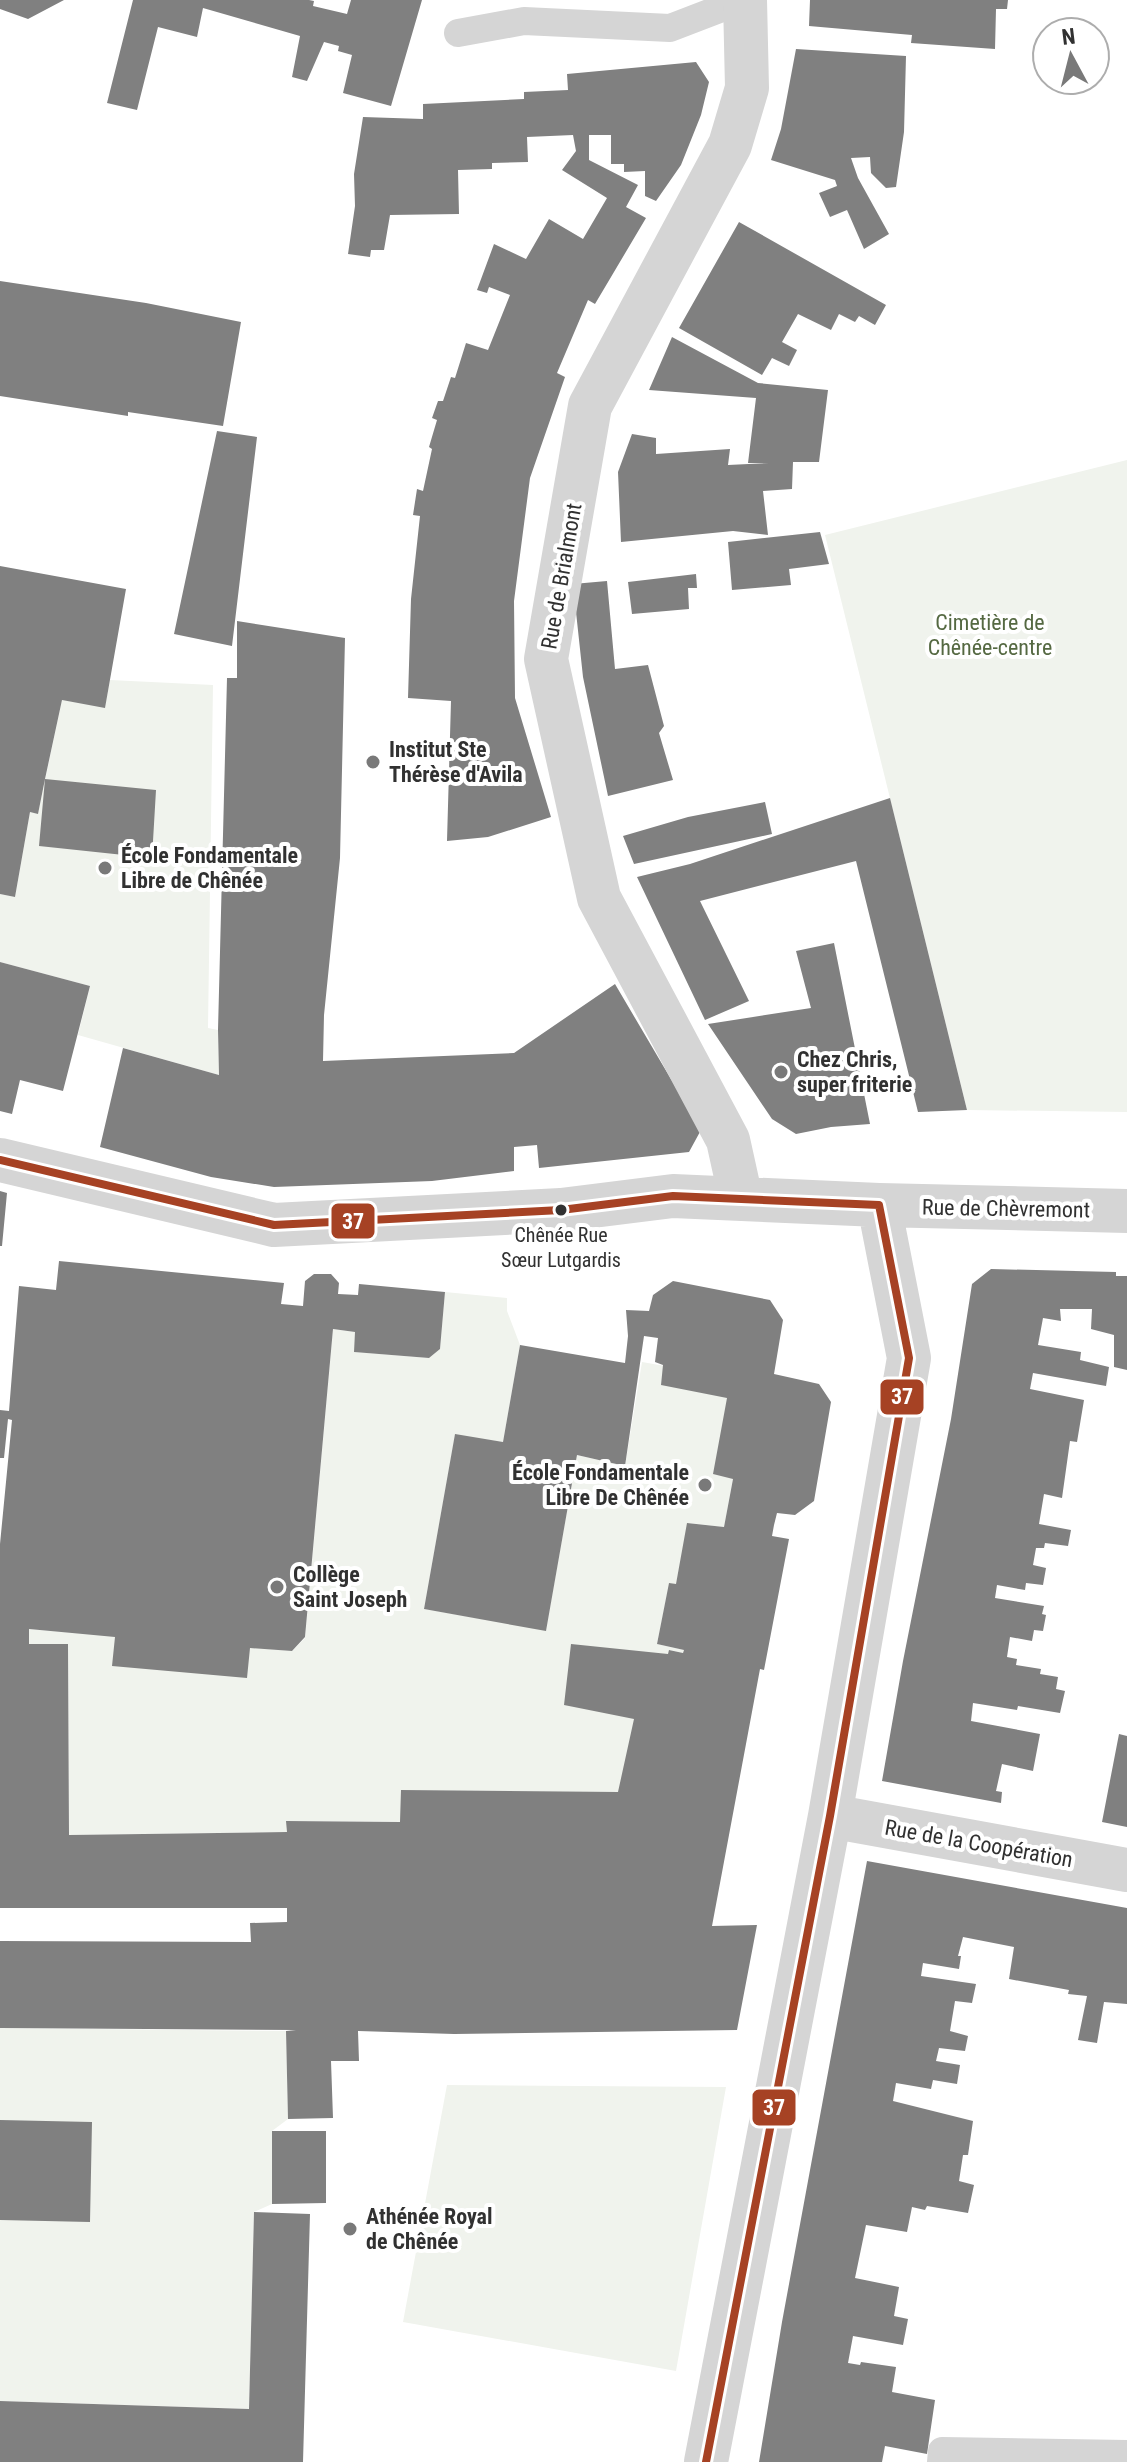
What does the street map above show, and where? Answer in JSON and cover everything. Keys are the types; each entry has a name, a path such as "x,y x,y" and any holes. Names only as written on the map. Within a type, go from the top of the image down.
{"street":[{"name":"Rue de Brialmont","path":"741,1199 728,1140 599,898 546,659 590,406 730,145 747,88 744,0"},
{"name":"Rue de Chèvremont","path":"0,1160 274,1225 561,1210 673,1196 1127,1211"},
{"path":"706,2462 830,1816 909,1358 879,1205"},
{"name":"Rue de la Coopération","path":"830,1816 1127,1870"}],"lane":[{"path":"458,33 524,21 670,28 744,0"},
{"path":"941,2462 942,2451 1127,2454"}],"green space":[{"name":"Cimetière de Chênée-centre","path":"1127,460 1127,1112 967,1110 825,535"},
{"name":"École Fondamentale Libre de Chênée","path":"110,680 213,685 208,1028 218,1030 219,1075 78,1035 90,986 0,962 0,894 15,897 30,812 38,813 62,700 105,707"},
{"path":"445,1292 507,1298 507,1311 520,1345 503,1442 455,1435 424,1609 546,1630 577,1455 625,1466 642,1362 751,1381 724,1527 688,1523 676,1584 669,1584 657,1644 684,1650 683,1653 670,1650 646,1824 287,1821 287,1832 69,1835 68,1645 29,1644 29,1629 292,1651 305,1638 333,1329 355,1332 355,1352 429,1358 440,1349"},
{"path":"0,2028 286,2031 288,2119 272,2131 272,2204 254,2212 249,2409 0,2401"},
{"path":"447,2085 726,2087 676,2371 403,2322"}],"building":[{"path":"0,0 64,0 28,19 0,9"},
{"path":"133,0 309,0 314,1 313,6 347,14 351,0 422,0 391,106 343,93 352,55 338,51 339,46 324,42 307,81 292,77 300,36 203,8 197,37 158,27 137,110 107,103"},
{"path":"810,0 1008,0 1007,9 996,9 995,49 911,43 912,35 809,26"},
{"path":"796,49 906,56 904,132 896,187 886,188 871,173 870,157 851,158 858,178 889,234 864,249 847,210 830,217 819,193 837,186 835,180 771,160 781,129"},
{"path":"696,62 709,82 701,115 681,165 656,201 645,196 645,171 624,172 624,164 611,164 611,135 589,135 589,160 638,185 626,207 646,218 595,304 588,300 557,373 565,377 530,478 514,601 515,698 551,817 488,837 447,841 451,701 408,698 411,599 420,516 413,515 417,489 423,491 432,449 429,447 437,420 432,418 438,401 443,401 451,377 455,378 466,343 488,350 510,295 489,287 487,293 477,290 494,244 526,259 549,219 583,239 607,198 562,170 576,151 573,135 527,137 528,162 492,163 492,169 458,170 459,214 390,215 384,250 371,250 370,257 348,254 355,206 354,174 363,117 423,119 423,104 524,99 524,92 568,90 567,74"},
{"path":"739,222 886,305 875,325 859,316 855,322 839,314 831,330 798,314 782,342 797,350 789,366 772,358 762,375 679,328"},
{"path":"0,281 146,303 241,322 223,426 128,412 128,416 0,396"},
{"path":"672,337 758,383 828,390 819,462 793,462 792,489 763,491 768,535 733,531 621,542 618,472 632,434 656,438 656,454 730,449 728,465 769,463 748,463 756,398 649,390"},
{"path":"217,431 257,437 232,646 174,634"},
{"path":"820,532 829,564 789,569 791,585 732,590 728,542"},
{"path":"0,566 126,589 105,708 62,700 38,814 30,812 15,897 0,894"},
{"path":"696,574 697,588 688,588 689,609 632,614 628,582"},
{"path":"607,581 615,669 648,665 664,726 659,733 673,780 608,796 583,677 573,584"},
{"path":"237,621 345,638 340,858 324,1015 323,1061 514,1053 615,984 701,1130 689,1152 539,1168 537,1145 514,1147 514,1171 432,1181 274,1187 211,1177 100,1147 123,1048 219,1075 227,678 237,678"},
{"path":"45,779 156,790 152,858 39,846"},
{"path":"890,798 967,1110 918,1112 856,861 700,901 749,1001 705,1020 637,877 690,864"},
{"path":"765,802 772,834 634,864 623,836 688,817"},
{"path":"834,943 870,1124 796,1134 772,1119 708,1024 811,1008 796,951"},
{"path":"0,962 90,986 63,1091 20,1080 12,1114 0,1111"},
{"path":"0,1191 7,1193 2,1246 0,1246"},
{"name":"Collège Saint Joseph","path":"59,1261 284,1283 281,1304 303,1306 305,1281 314,1274 331,1274 339,1283 338,1294 358,1295 359,1284 445,1292 440,1349 429,1358 354,1352 355,1332 333,1329 305,1637 292,1651 250,1648 247,1678 112,1666 115,1637 29,1629 29,1644 68,1644 69,1835 287,1832 286,1821 400,1822 401,1790 618,1792 634,1719 564,1705 571,1644 683,1653 684,1650 657,1644 669,1583 676,1584 687,1523 724,1527 733,1479 713,1474 727,1398 661,1385 663,1365 655,1362 658,1338 644,1336 625,1466 577,1455 546,1631 424,1609 455,1434 503,1442 520,1345 625,1363 628,1336 626,1310 649,1311 653,1295 673,1281 770,1300 783,1320 774,1374 819,1384 831,1402 814,1501 795,1515 777,1513 774,1525 772,1536 789,1539 764,1670 760,1669 712,1926 757,1925 737,2030 454,2034 358,2031 359,2061 331,2061 333,2118 288,2119 286,2031 296,2030 0,2028 0,1941 251,1942 250,1923 287,1922 287,1908 0,1908 0,1544 12,1420 8,1419 4,1458 0,1458 0,1410 9,1411 19,1286 56,1290"},
{"path":"991,1269 1116,1272 1116,1276 1127,1276 1127,1370 1114,1367 1114,1335 1091,1329 1092,1309 1060,1309 1061,1321 1043,1318 1038,1345 1081,1352 1080,1360 1109,1367 1106,1386 1033,1373 1030,1389 1084,1400 1077,1442 1070,1441 1062,1498 1044,1494 1039,1524 1071,1530 1068,1546 1045,1543 1044,1548 1036,1548 1033,1565 1046,1568 1043,1585 1026,1583 1025,1590 997,1585 995,1598 1044,1606 1043,1631 1034,1630 1032,1641 1010,1637 1007,1657 1017,1659 1016,1665 1041,1669 1040,1674 1058,1677 1056,1689 1065,1691 1060,1713 973,1703 971,1721 1040,1734 1033,1771 1002,1764 996,1791 1002,1792 1001,1803 882,1781 951,1419 972,1284"},
{"path":"1119,1734 1127,1736 1127,1827 1102,1822"},
{"path":"867,1861 1127,1908 1127,2004 1104,2002 1097,2043 1078,2040 1087,1996 1009,1979 1014,1947 963,1937 958,1956 961,1956 959,1969 923,1963 921,1976 976,1984 972,2003 955,2001 950,2031 968,2036 965,2051 939,2048 936,2061 960,2065 957,2084 933,2080 931,2089 896,2083 893,2101 973,2121 968,2155 963,2155 959,2181 974,2185 968,2213 927,2206 925,2210 912,2207 907,2232 866,2225 855,2278 899,2287 894,2316 908,2319 903,2345 853,2336 848,2363 896,2367 892,2392 935,2400 927,2454 885,2446 882,2462 759,2462 782,2322"},
{"path":"0,2120 92,2122 90,2222 0,2220"},
{"path":"272,2131 326,2131 326,2203 272,2204"},
{"path":"254,2212 310,2214 303,2462 0,2462 0,2401 249,2409"}],"transit line":[{"name":"37","path":"0,1160 274,1225 561,1210 673,1196 879,1205 909,1358 830,1816 706,2462"}],"place":[{"name":"Institut Ste Thérèse d'Avila","path":"373,762"},
{"name":"École Fondamentale Libre de Chênée","path":"105,868"},
{"name":"Chez Chris, super friterie","path":"781,1072"},
{"name":"Chênée Rue Sœur Lutgardis","path":"561,1210"},
{"name":"École Fondamentale Libre De Chênée","path":"705,1485"},
{"name":"Collège Saint Joseph","path":"277,1587"},
{"name":"Athénée Royal de Chênée","path":"350,2229"}]}
